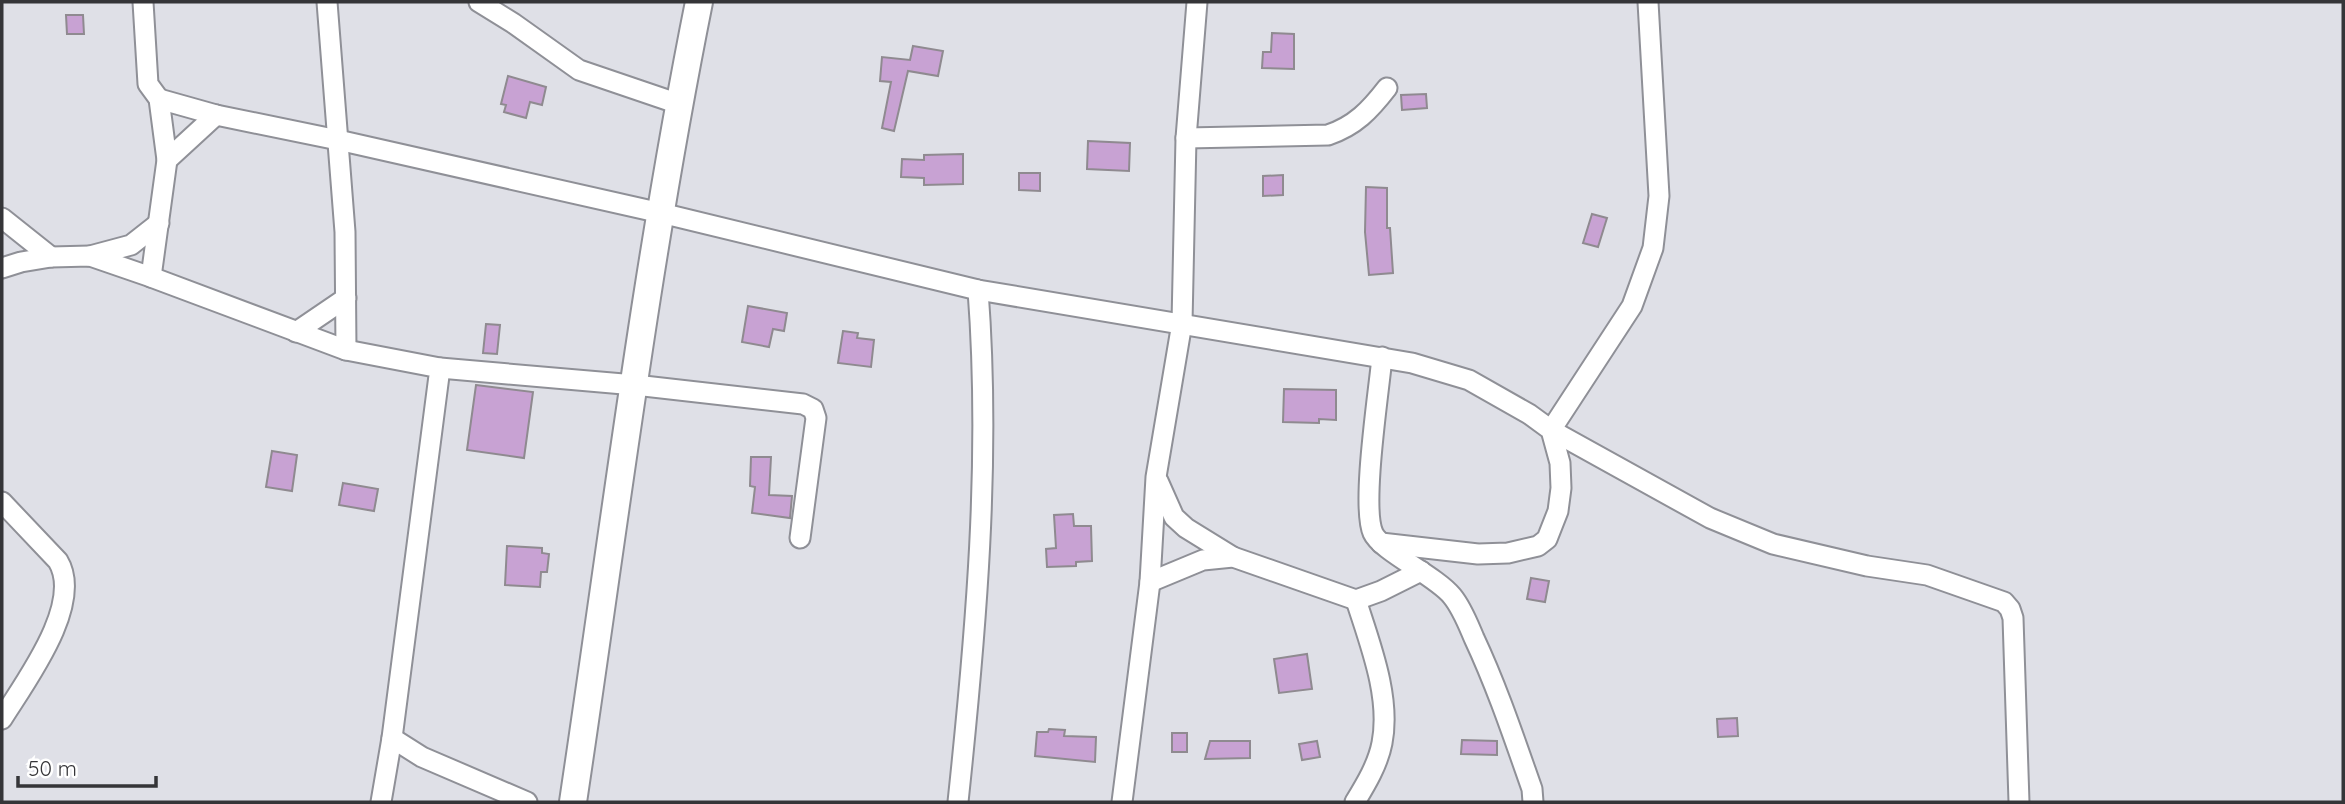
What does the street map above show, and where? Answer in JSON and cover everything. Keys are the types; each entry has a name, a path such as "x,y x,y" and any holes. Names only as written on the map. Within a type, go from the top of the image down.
{"street":[{"path":"144,2 148,84 159,99 167,160 151,277"},
{"path":"327,2 345,232 346,351"},
{"path":"480,2 579,70 679,104"},
{"path":"573,802 661,213 699,2"},
{"path":"1122,802 1150,582 1156,477 1182,323 1185,138 1197,2"},
{"path":"1381,543 1478,554 1538,546 1547,539 1558,511 1561,488 1560,463 1551,430 1632,306 1653,248 1659,196 1648,2"},
{"path":"1185,138 1328,135 1347,129 1369,111 1387,88"},
{"path":"159,99 216,115 338,139 661,213 978,290 1382,357 1469,380 1529,414 1551,430 1710,518 1773,544 1867,566 1927,575 2004,602 2013,618 2019,802"},
{"path":"167,160 216,115"},
{"path":"2,218 51,257"},
{"path":"2,268 51,257 90,256 131,245 159,223"},
{"path":"90,256 346,351 440,368 635,385 803,404 813,409 816,418 800,538"},
{"path":"958,802 967,716 984,468 983,359 978,290"},
{"path":"296,332 346,298"},
{"path":"1382,357 1369,490 1373,533 1381,543 1451,594 1459,606 1492,676 1532,789 1533,802"},
{"path":"381,802 392,738 440,368"},
{"path":"1156,477 1174,517 1186,528 1233,557 1356,600 1421,571"},
{"path":"2,502 58,561 64,572 66,587 48,645 2,719"},
{"path":"1150,582 1203,561 1233,557"},
{"path":"1355,802 1369,778 1382,744 1384,718 1368,636 1356,600"},
{"path":"392,738 422,757 527,802"}],"building":[{"path":"66,15 83,15 84,34 67,34"},
{"path":"1272,33 1294,34 1294,69 1262,68 1263,52 1271,52"},
{"path":"913,46 943,51 938,76 908,71 894,131 882,128 891,82 880,81 882,57 910,60"},
{"path":"508,76 546,87 542,105 530,102 526,118 504,112 506,105 501,104"},
{"path":"1426,94 1427,108 1402,110 1401,95"},
{"path":"1088,141 1130,143 1129,171 1087,169"},
{"path":"963,154 963,184 924,185 924,178 901,177 902,159 924,160 924,155"},
{"path":"1019,173 1040,173 1040,191 1019,190"},
{"path":"1283,175 1283,195 1263,196 1263,176"},
{"path":"1366,187 1387,188 1387,228 1390,228 1393,273 1369,275 1365,232"},
{"path":"1592,214 1607,218 1598,247 1583,243"},
{"path":"748,306 787,313 784,331 773,329 769,347 742,342"},
{"path":"486,324 500,325 497,354 483,353"},
{"path":"843,331 858,333 857,338 874,340 871,367 838,363"},
{"path":"476,385 533,392 524,458 467,450"},
{"path":"1284,389 1336,390 1336,420 1319,419 1319,423 1283,422"},
{"path":"272,451 297,455 292,491 266,487"},
{"path":"751,457 771,457 769,495 792,496 790,518 752,513 755,487 750,486"},
{"path":"343,483 378,489 374,511 339,505"},
{"path":"1073,514 1074,526 1091,526 1092,561 1076,562 1076,566 1047,567 1046,549 1056,548 1054,515"},
{"path":"507,546 542,548 542,553 549,554 547,572 541,572 540,587 505,585"},
{"path":"1531,578 1549,581 1545,602 1527,599"},
{"path":"1307,654 1312,689 1279,693 1274,659"},
{"path":"1737,718 1738,736 1718,737 1717,719"},
{"path":"1049,729 1065,730 1064,736 1096,737 1095,762 1035,756 1037,732 1048,732"},
{"path":"1172,733 1187,733 1187,752 1172,752"},
{"path":"1462,740 1497,741 1497,755 1461,754"},
{"path":"1210,741 1250,741 1250,758 1205,759"},
{"path":"1317,741 1320,757 1302,760 1299,744"}]}
